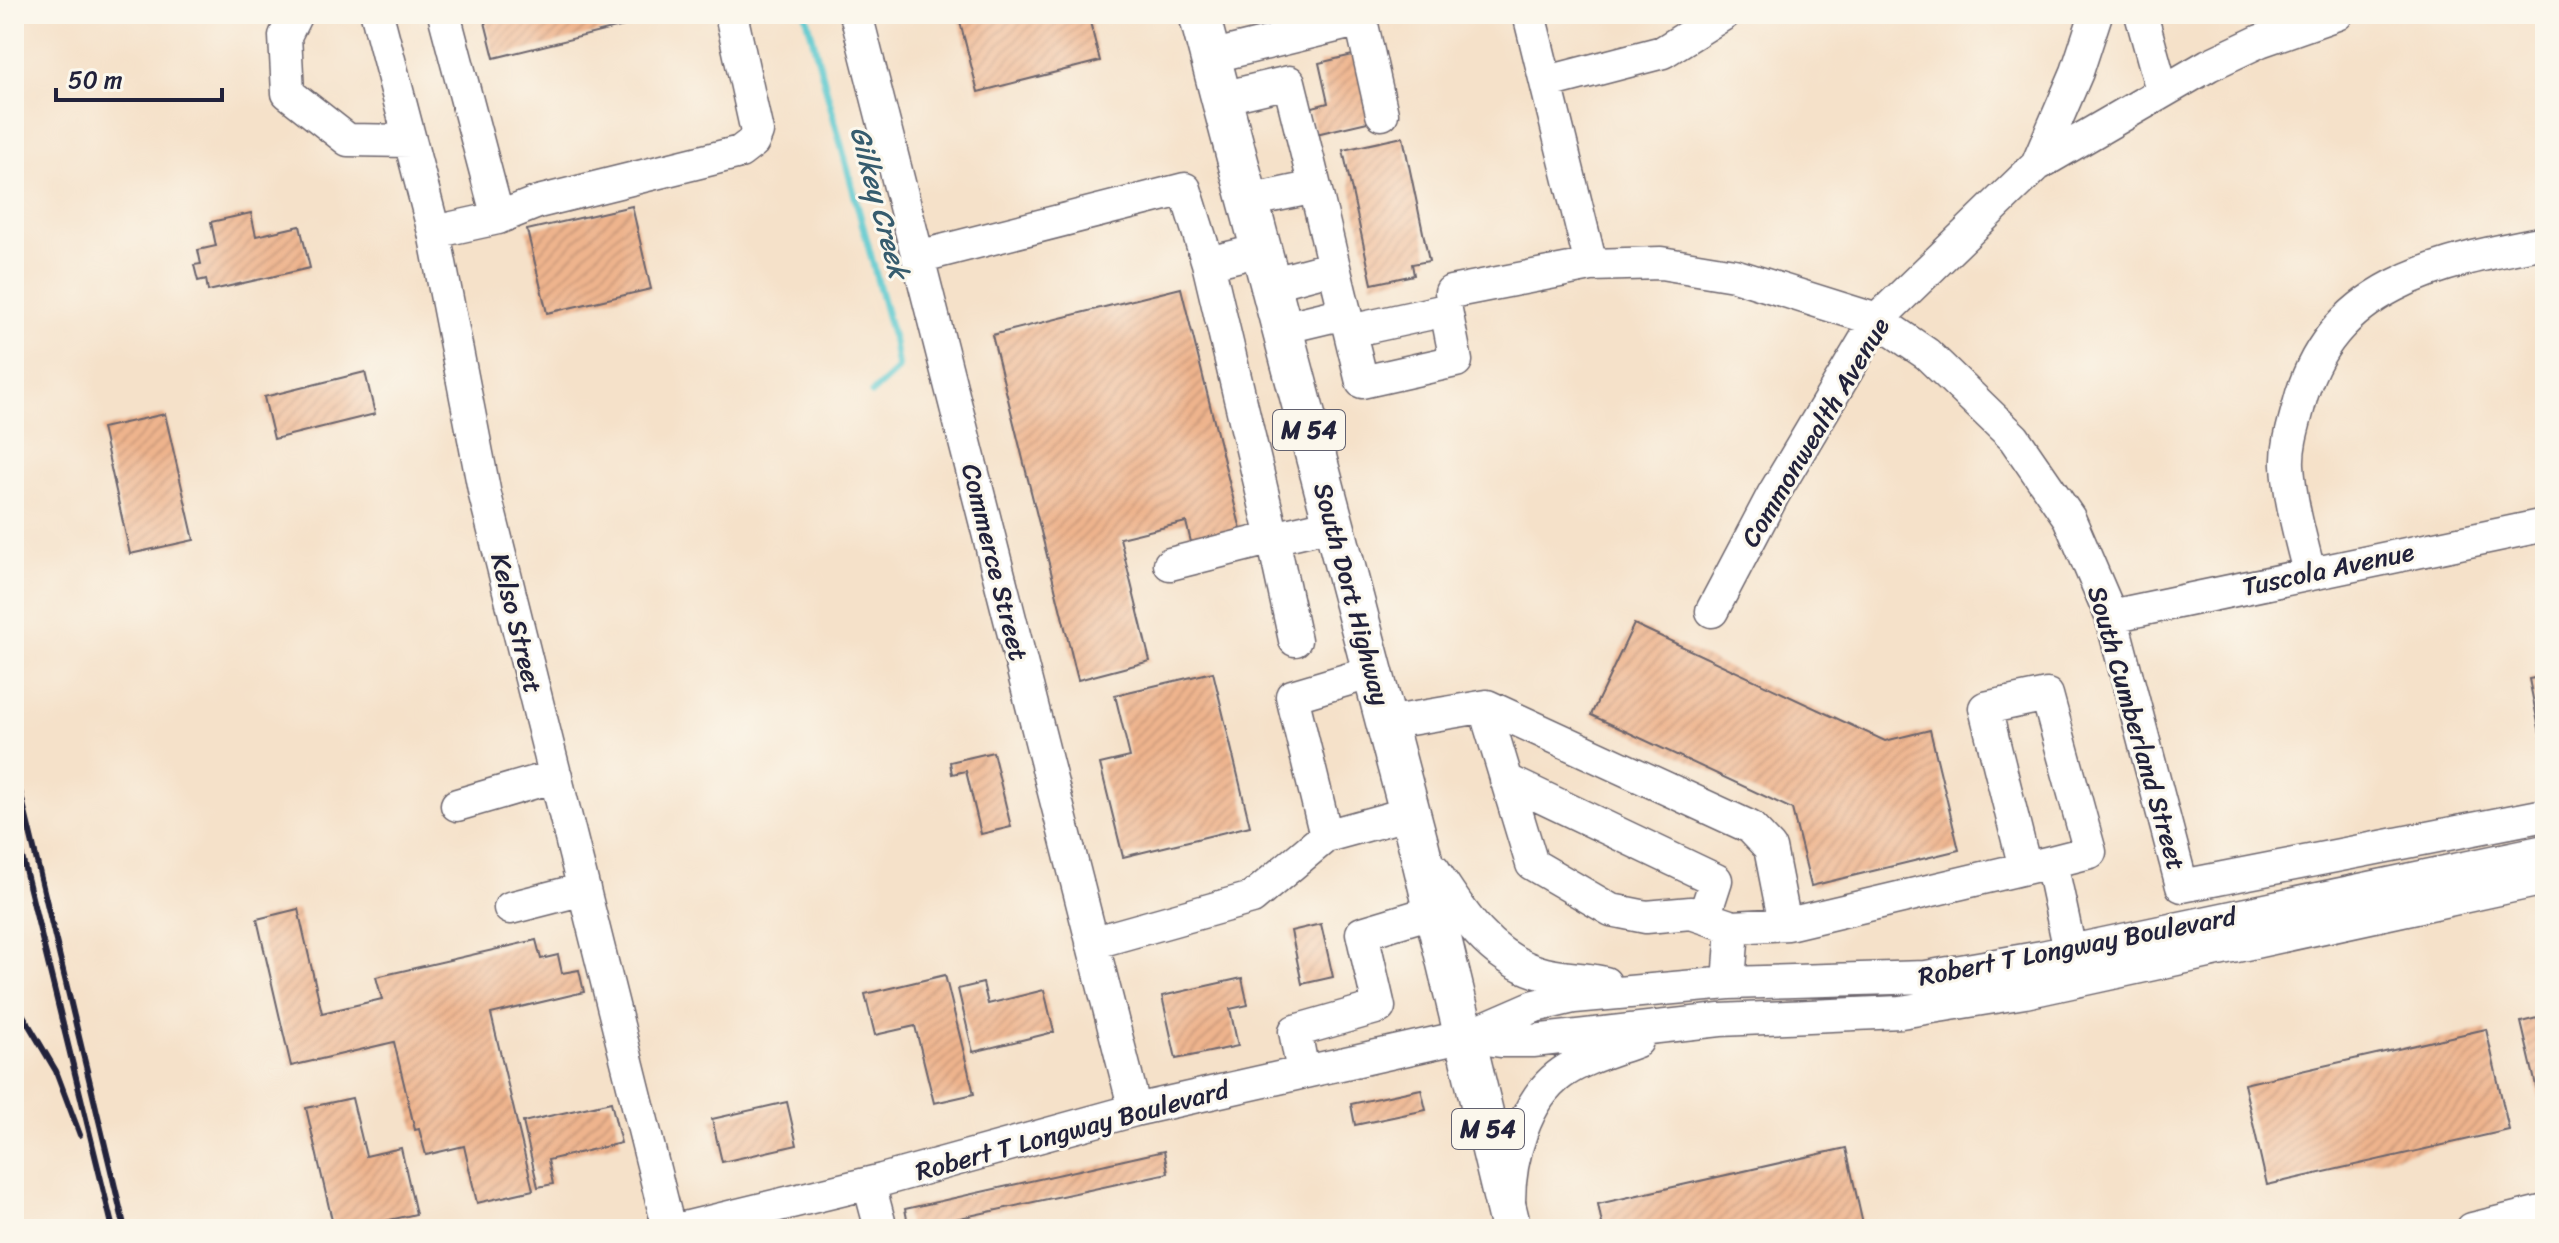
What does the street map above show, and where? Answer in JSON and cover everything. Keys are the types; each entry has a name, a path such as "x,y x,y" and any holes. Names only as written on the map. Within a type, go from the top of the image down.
{"main road":[{"name":"South Dort Highway","path":"1199,14 1415,830 1466,1036"},
{"name":"M 54","path":"1466,1036 1510,1225"}],"street":[{"path":"296,14 285,36 288,93 348,140 410,141"},
{"name":"Kelso Street","path":"377,14 434,232 485,495 669,1229"},
{"path":"444,14 498,218"},
{"path":"434,232 498,218 538,202 740,152 753,142 757,132 731,14"},
{"name":"Commerce Street","path":"856,14 1135,1110"},
{"path":"1529,14 1591,265"},
{"path":"1548,82 1663,52 1724,14"},
{"path":"2037,165 2077,72 2096,14"},
{"path":"2141,14 2162,90"},
{"name":"Commonwealth Avenue","path":"1712,611 1773,495 1877,320 2037,165 2162,90 2260,41 2337,14"},
{"path":"1210,57 1361,20 1382,114"},
{"path":"1221,98 1289,82 1347,322 1282,328"},
{"path":"1248,201 1315,187"},
{"path":"918,257 1185,189 1208,263 1295,640"},
{"path":"2309,572 2291,499 2288,461 2303,389 2322,348 2343,321 2400,282 2455,259 2545,242"},
{"path":"1208,263 1334,267"},
{"name":"South Cumberland Street","path":"1451,292 1591,265 1661,263 1734,275 1877,320 1927,354 2014,438 2069,518 2111,616 2182,886 2545,815"},
{"path":"1170,564 1333,524"},
{"name":"Tuscola Avenue","path":"2111,616 2309,572 2545,525"},
{"path":"1326,836 1292,696 1373,672"},
{"path":"1487,706 1532,864 1611,910 1646,917 1691,913 1719,922 1785,924 2038,865 2090,852 2047,695 1985,708 2038,865 2071,960"},
{"path":"1386,723 1487,706 1750,827 1770,848 1785,924"},
{"path":"457,805 556,776"},
{"path":"1506,780 1716,880 1729,983"},
{"path":"1092,943 1252,898 1326,836 1415,830 1458,907 1488,943 1511,961 1540,973 1636,990"},
{"name":"Robert T Longway Boulevard","path":"1466,1036 1533,1041 1720,1020 1901,1012 2025,992 2071,960 2545,851"},
{"name":"Robert T Longway Boulevard","path":"680,1229 869,1184 1135,1110 1466,1036 1535,1006 1636,990 1729,983 1926,977 2071,960 2545,879"},
{"path":"510,908 584,889"},
{"path":"1303,1072 1295,1031 1379,1007 1362,933 1435,911"},
{"path":"1360,1013 1370,1057"},
{"path":"1510,1225 1509,1178 1524,1129 1531,1109 1562,1073 1647,1038 1720,1020"},
{"path":"869,1184 881,1229"},
{"path":"2472,1229 2545,1211"}],"building":[{"path":"483,14 669,14 669,15 494,58"},
{"path":"958,14 1088,14 1100,61 978,92"},
{"path":"1361,53 1376,120 1316,134 1309,108 1328,103 1319,63"},
{"path":"1403,137 1429,261 1412,264 1414,275 1372,284 1343,150"},
{"path":"632,206 651,289 547,313 527,230"},
{"path":"251,213 256,236 300,226 310,268 208,291 206,279 198,281 194,265 201,264 198,250 216,246 211,222"},
{"path":"1181,288 1241,530 1191,542 1186,522 1120,538 1150,661 1078,680 992,335"},
{"path":"365,372 375,414 274,439 264,397"},
{"path":"165,414 194,540 130,554 102,428"},
{"path":"1634,624 1885,741 1930,730 1959,850 1811,886 1792,809 1591,715"},
{"path":"1213,672 1250,826 1123,857 1100,764 1130,757 1115,695"},
{"path":"2545,676 2545,742 2542,743 2529,679"},
{"path":"993,752 1011,827 981,834 966,771 952,774 950,762"},
{"path":"298,909 322,1013 382,999 376,977 536,940 541,959 558,955 562,973 579,970 584,992 491,1014 533,1190 477,1203 464,1146 426,1155 419,1129 415,1130 394,1042 291,1066 257,919"},
{"path":"1321,924 1333,977 1302,984 1291,931"},
{"path":"945,975 974,1094 934,1103 915,1026 875,1035 865,994"},
{"path":"1242,978 1248,1005 1230,1009 1238,1046 1176,1059 1162,996"},
{"path":"983,983 988,1004 1044,990 1054,1032 973,1052 958,989"},
{"path":"2545,1016 2545,1106 2541,1107 2521,1022"},
{"path":"2486,1029 2509,1130 2267,1185 2244,1084"},
{"path":"1421,1089 1426,1110 1355,1125 1351,1104"},
{"path":"352,1098 366,1156 401,1148 416,1214 350,1229 334,1229 306,1108"},
{"path":"611,1102 621,1143 548,1160 553,1184 538,1187 523,1122"},
{"path":"787,1102 797,1145 722,1162 712,1119"},
{"path":"1846,1148 1864,1229 1603,1229 1598,1204"},
{"path":"1164,1151 1168,1173 909,1229 905,1209"}],"waterway":[{"name":"Gilkey Creek","path":"806,14 894,342 898,369 872,393"}],"railway":[{"path":"14,766 125,1229"},
{"path":"14,824 113,1229"},
{"path":"14,1000 56,1071 80,1135"}]}
